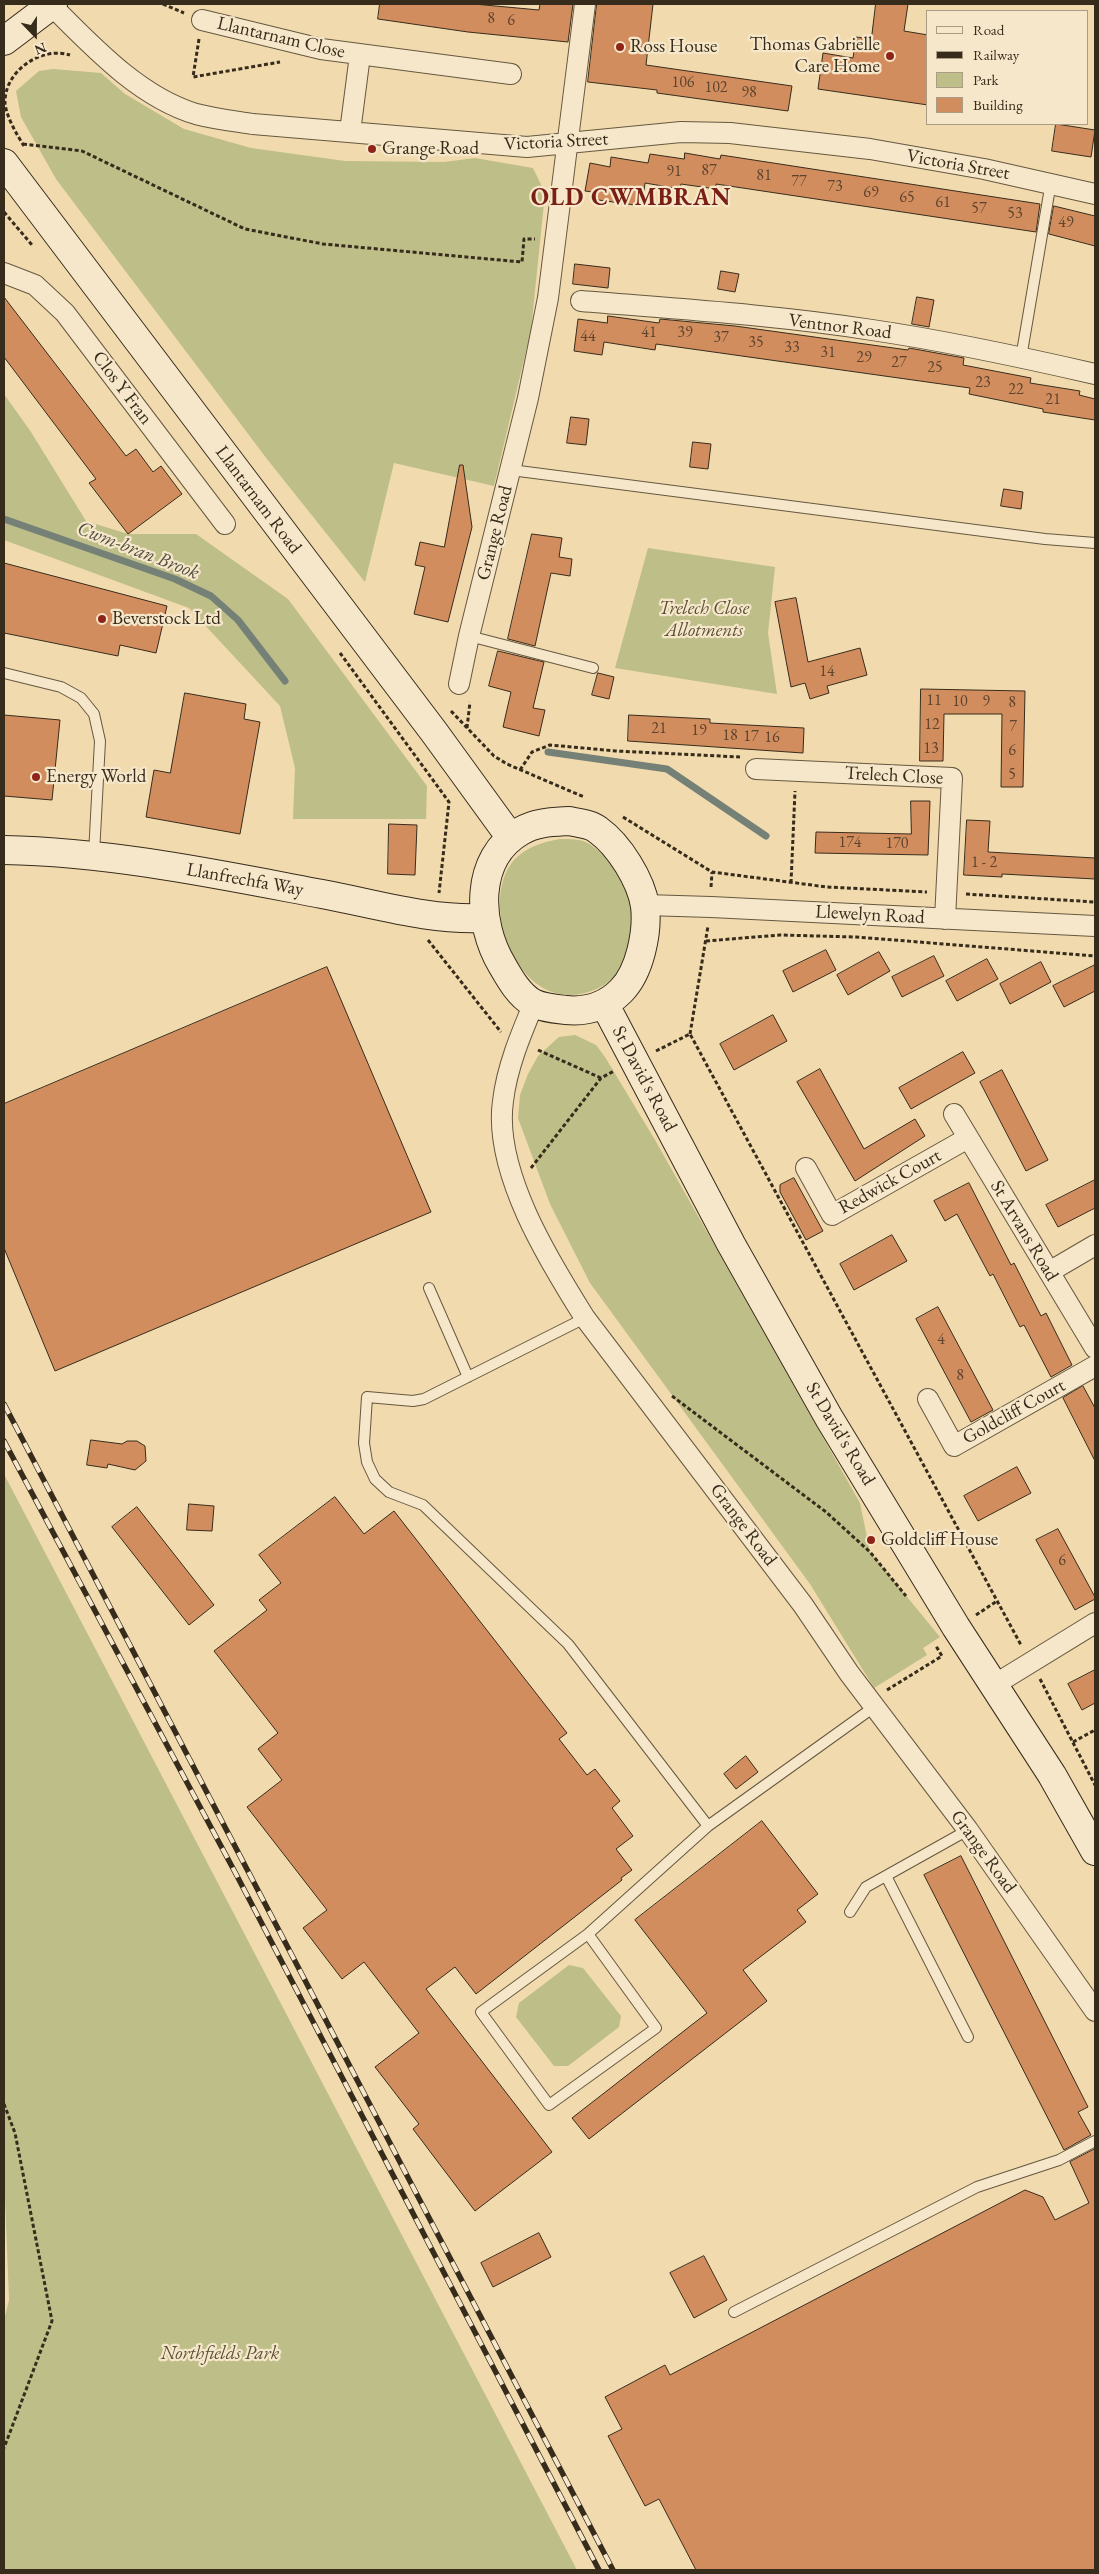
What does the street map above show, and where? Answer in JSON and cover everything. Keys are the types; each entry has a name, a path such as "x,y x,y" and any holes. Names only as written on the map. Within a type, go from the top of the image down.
{"street":[{"name":"Grange Road","path":"459,684 468,636 511,470 548,298 585,4"},
{"name":"Victoria Street","path":"52,5 122,70 160,98 195,114 224,119 502,146 568,145 681,132 730,133 870,149 1051,182 1095,194"},
{"path":"4,41 52,5"},
{"name":"Llantarnam Close","path":"202,20 302,45 360,55 511,74"},
{"name":"Llantarnam Close","path":"350,132 360,55"},
{"name":"Llantarnam Road","path":"4,163 434,732 511,838"},
{"name":"Clos Y Fran","path":"4,273 36,285 65,313 225,524"},
{"name":"Ventnor Road","path":"581,301 718,312 862,328 1022,358 1095,374"},
{"name":"Trelech Close","path":"756,769 952,778 945,919"},
{"path":"569,821 596,828 616,846 631,869 645,905 642,952 627,982 605,1005 577,1011 534,1003 522,995 496,957 488,936 483,896 488,871 497,851 511,838 522,830 545,822 569,821"},
{"name":"Llanfrechfa Way","path":"4,850 94,855 196,870 377,904 432,929 485,918"},
{"name":"Llewelyn Road","path":"645,905 1095,926"},
{"name":"Grange Road","path":"534,1003 518,1041 502,1101 501,1121 503,1141 516,1186 558,1274 585,1318 803,1604 872,1704 968,1830 1095,2011"},
{"name":"St David's Road","path":"605,1005 731,1244 824,1410 956,1627 1052,1775 1095,1851"},
{"name":"St Arvans Road","path":"954,1114 1095,1348"},
{"name":"Redwick Court","path":"806,1168 832,1214 968,1138"},
{"path":"1049,1272 1095,1245"},
{"name":"Goldcliff Court","path":"928,1399 954,1446 1095,1366"},
{"path":"994,1685 1095,1623"}],"lane":[{"path":"1022,358 1051,182"},
{"path":"511,470 1045,539 1095,543"},
{"path":"468,636 593,668"},
{"path":"4,673 61,687 81,698 94,714 100,741 94,855"},
{"path":"429,1288 468,1378"},
{"path":"585,1318 468,1378 418,1400 367,1397 364,1443 370,1471 389,1492 423,1505 568,1644 708,1826"},
{"path":"588,1934 656,2028 549,2106 481,2012 588,1934 708,1826 872,1704"},
{"path":"850,1912 862,1891 968,1830"},
{"path":"886,1876 968,2036"},
{"path":"734,2312 976,2187 1058,2160 1095,2141"}],"path":[{"path":"202,20 193,77 283,61"},
{"path":"28,153 5,105 7,85 23,66 41,55 59,53 77,58"},
{"path":"23,144 82,151 245,229 323,244 522,262 524,239 556,240"},
{"path":"4,212 37,250"},
{"path":"335,645 449,802 432,929 503,1034 601,1078 516,1186"},
{"path":"449,708 494,756 520,770 588,800"},
{"path":"520,770 532,752 542,747 555,745 616,751 757,758 756,769"},
{"path":"792,883 796,771"},
{"path":"622,817 712,872 827,887 1095,902"},
{"path":"712,872 711,907 690,1034 1095,1785"},
{"path":"706,941 780,935 856,938 1095,956"},
{"path":"635,1061 690,1034"},
{"path":"670,1395 826,1512 870,1552 908,1598"},
{"path":"872,1704 942,1656 933,1641 997,1601"},
{"path":"1073,1742 1095,1730"},
{"path":"4,2104 15,2133 52,2321 4,2448"}],"green space":[{"path":"53,69 101,73 125,94 184,129 251,148 345,161 444,162 475,158 533,168 545,193 531,330 494,486 394,463 365,582 267,459 56,179 21,117 16,91 39,71"},
{"path":"4,394 31,432 86,521 128,534 196,534 288,599 427,786 426,819 293,819 295,768 280,706 189,608 4,540"},
{"name":"Trelech Close Allotments","path":"648,548 775,567 768,633 777,694 615,668"},
{"path":"560,839 583,841 599,851 607,859 625,888 632,913 630,942 624,962 616,975 604,985 594,990 567,995 544,988 525,972 511,951 502,926 500,900 504,876 516,858 536,845"},
{"path":"575,1035 596,1045 655,1140 860,1503 870,1552 940,1637 923,1648 927,1655 874,1688 810,1584 590,1283 550,1204 518,1118 520,1095 528,1074 538,1056 559,1037"},
{"name":"Northfields Park","path":"4,1474 577,2570 4,2570 4,2320 9,2300 4,2172"},
{"path":"569,1965 583,1968 621,2016 619,2027 568,2066 554,2066 516,2017 519,2003"}],"building":[{"path":"380,4 474,4 539,10 540,4 573,4 568,42 468,32 378,19"},
{"path":"597,4 653,4 646,65 792,86 788,111 657,93 657,90 588,82"},
{"name":"Thomas Gabrielle Care Home","path":"876,4 908,4 904,31 926,35 926,105 818,89 823,53 853,58 856,37 871,39"},
{"path":"1056,125 1095,130 1091,157 1052,151"},
{"path":"685,153 720,159 721,155 1040,204 1036,232 716,184 716,189 681,184 680,189 645,183 642,206 591,199 592,192 585,191 590,163 610,167 611,157 648,163 650,154 684,159"},
{"path":"1054,206 1095,216 1095,246 1049,234"},
{"path":"575,264 610,268 608,288 573,284"},
{"path":"721,271 739,274 735,292 718,289"},
{"path":"4,297 126,456 136,449 153,472 161,466 182,494 128,534 89,483 96,479 4,357"},
{"path":"917,297 934,300 929,327 912,324"},
{"path":"608,316 659,323 660,319 735,326 908,350 909,348 964,358 963,365 1031,378 1030,383 1080,391 1079,395 1095,399 1095,420 1043,412 1043,409 969,394 970,388 656,344 655,350 604,342 602,355 574,351 578,319 607,323"},
{"path":"571,417 589,419 586,445 567,443"},
{"path":"693,442 711,444 708,469 690,467"},
{"path":"460,465 463,465 472,527 448,622 414,614 425,567 415,565 420,542 444,547"},
{"path":"1004,489 1023,492 1021,509 1001,506"},
{"path":"532,534 562,538 559,557 572,559 570,576 551,573 535,646 508,639"},
{"path":"4,563 167,606 156,653 120,645 118,656 4,633"},
{"path":"796,598 808,662 860,648 867,675 827,686 829,693 810,699 805,683 791,687 775,602"},
{"path":"498,651 544,662 533,708 545,710 539,736 503,727 511,692 489,686"},
{"path":"598,673 614,677 609,699 592,695"},
{"path":"921,689 1025,691 1023,787 1001,787 1002,714 944,714 943,761 920,761"},
{"path":"185,693 246,704 244,719 260,722 240,834 146,817 154,770 170,773"},
{"path":"4,715 60,720 52,800 4,796"},
{"path":"629,715 710,719 710,723 804,728 803,753 628,741"},
{"path":"911,801 930,801 928,855 815,853 816,832 911,834"},
{"path":"967,820 990,821 988,852 1095,858 1095,879 1002,874 1002,877 964,875"},
{"path":"389,824 417,825 415,875 388,874"},
{"path":"826,950 836,970 793,992 783,971"},
{"path":"879,952 890,971 848,995 837,975"},
{"path":"934,956 944,976 902,997 892,977"},
{"path":"987,959 998,979 957,1001 946,981"},
{"path":"1041,962 1051,982 1010,1004 1000,984"},
{"path":"1095,965 1095,991 1064,1007 1053,986"},
{"path":"327,967 431,1212 55,1371 4,1248 4,1104"},
{"path":"773,1015 787,1041 734,1070 720,1044"},
{"path":"963,1052 975,1073 911,1109 899,1088"},
{"path":"820,1069 864,1149 915,1119 925,1136 855,1181 797,1082"},
{"path":"1002,1070 1048,1160 1026,1171 980,1082"},
{"path":"794,1178 823,1231 806,1240 780,1192 780,1185"},
{"path":"1095,1180 1095,1208 1058,1227 1046,1205"},
{"path":"969,1183 1011,1265 1014,1263 1041,1316 1046,1313 1072,1365 1051,1377 1024,1325 1020,1327 993,1274 990,1276 957,1214 945,1221 934,1201"},
{"path":"892,1235 907,1261 854,1290 840,1264"},
{"path":"938,1307 993,1410 971,1422 916,1319"},
{"path":"1083,1386 1095,1408 1095,1461 1063,1398"},
{"path":"91,1440 122,1444 127,1441 137,1441 145,1446 146,1461 135,1470 108,1464 107,1468 87,1465"},
{"path":"1017,1467 1031,1493 978,1521 964,1496"},
{"path":"335,1497 364,1534 394,1511 567,1733 559,1739 587,1775 595,1769 620,1801 612,1808 633,1836 616,1849 632,1870 621,1878 622,1880 476,1994 455,1967 426,1989 552,2152 475,2211 413,2129 419,2124 375,2067 419,2033 364,1962 342,1979 303,1928 327,1910 247,1807 282,1780 258,1749 278,1733 214,1651 267,1610 259,1600 281,1583 259,1555"},
{"path":"189,1504 214,1506 212,1531 187,1530"},
{"path":"137,1507 214,1605 189,1625 112,1527"},
{"path":"1058,1529 1095,1597 1095,1599 1075,1610 1036,1540"},
{"path":"1095,1670 1095,1703 1082,1710 1068,1684"},
{"path":"746,1756 758,1772 736,1789 724,1774"},
{"path":"762,1821 818,1894 797,1910 806,1922 743,1970 767,2001 589,2139 572,2118 707,2013 635,1920"},
{"path":"961,1856 1088,2107 1078,2112 1091,2135 1064,2150 924,1875"},
{"path":"1095,2149 1095,2570 696,2570 659,2499 645,2506 608,2436 622,2429 605,2397 665,2365 670,2375 1025,2190 1043,2197 1055,2220 1089,2203 1070,2162"},
{"path":"539,2233 551,2257 493,2287 481,2263"},
{"path":"704,2256 727,2300 694,2318 670,2273"}],"waterway":[{"name":"Cwm-bran Brook","path":"4,519 175,579 211,596 238,620 285,681"},
{"name":"Cwm-bran Brook","path":"548,752 667,769 766,836"}],"railway":[{"path":"4,1404 613,2570"},
{"path":"4,1441 236,1874 599,2570"}],"place":[{"name":"Ross House","path":"620,47"},
{"name":"Thomas Gabrielle Care Home","path":"890,56"},
{"name":"Grange Road","path":"372,149"},
{"name":"Beverstock Ltd","path":"102,619"},
{"name":"Energy World","path":"36,777"},
{"name":"Goldcliff House","path":"871,1540"}],"district":[{"name":"OLD CWMBRAN","path":"631,198"}]}
